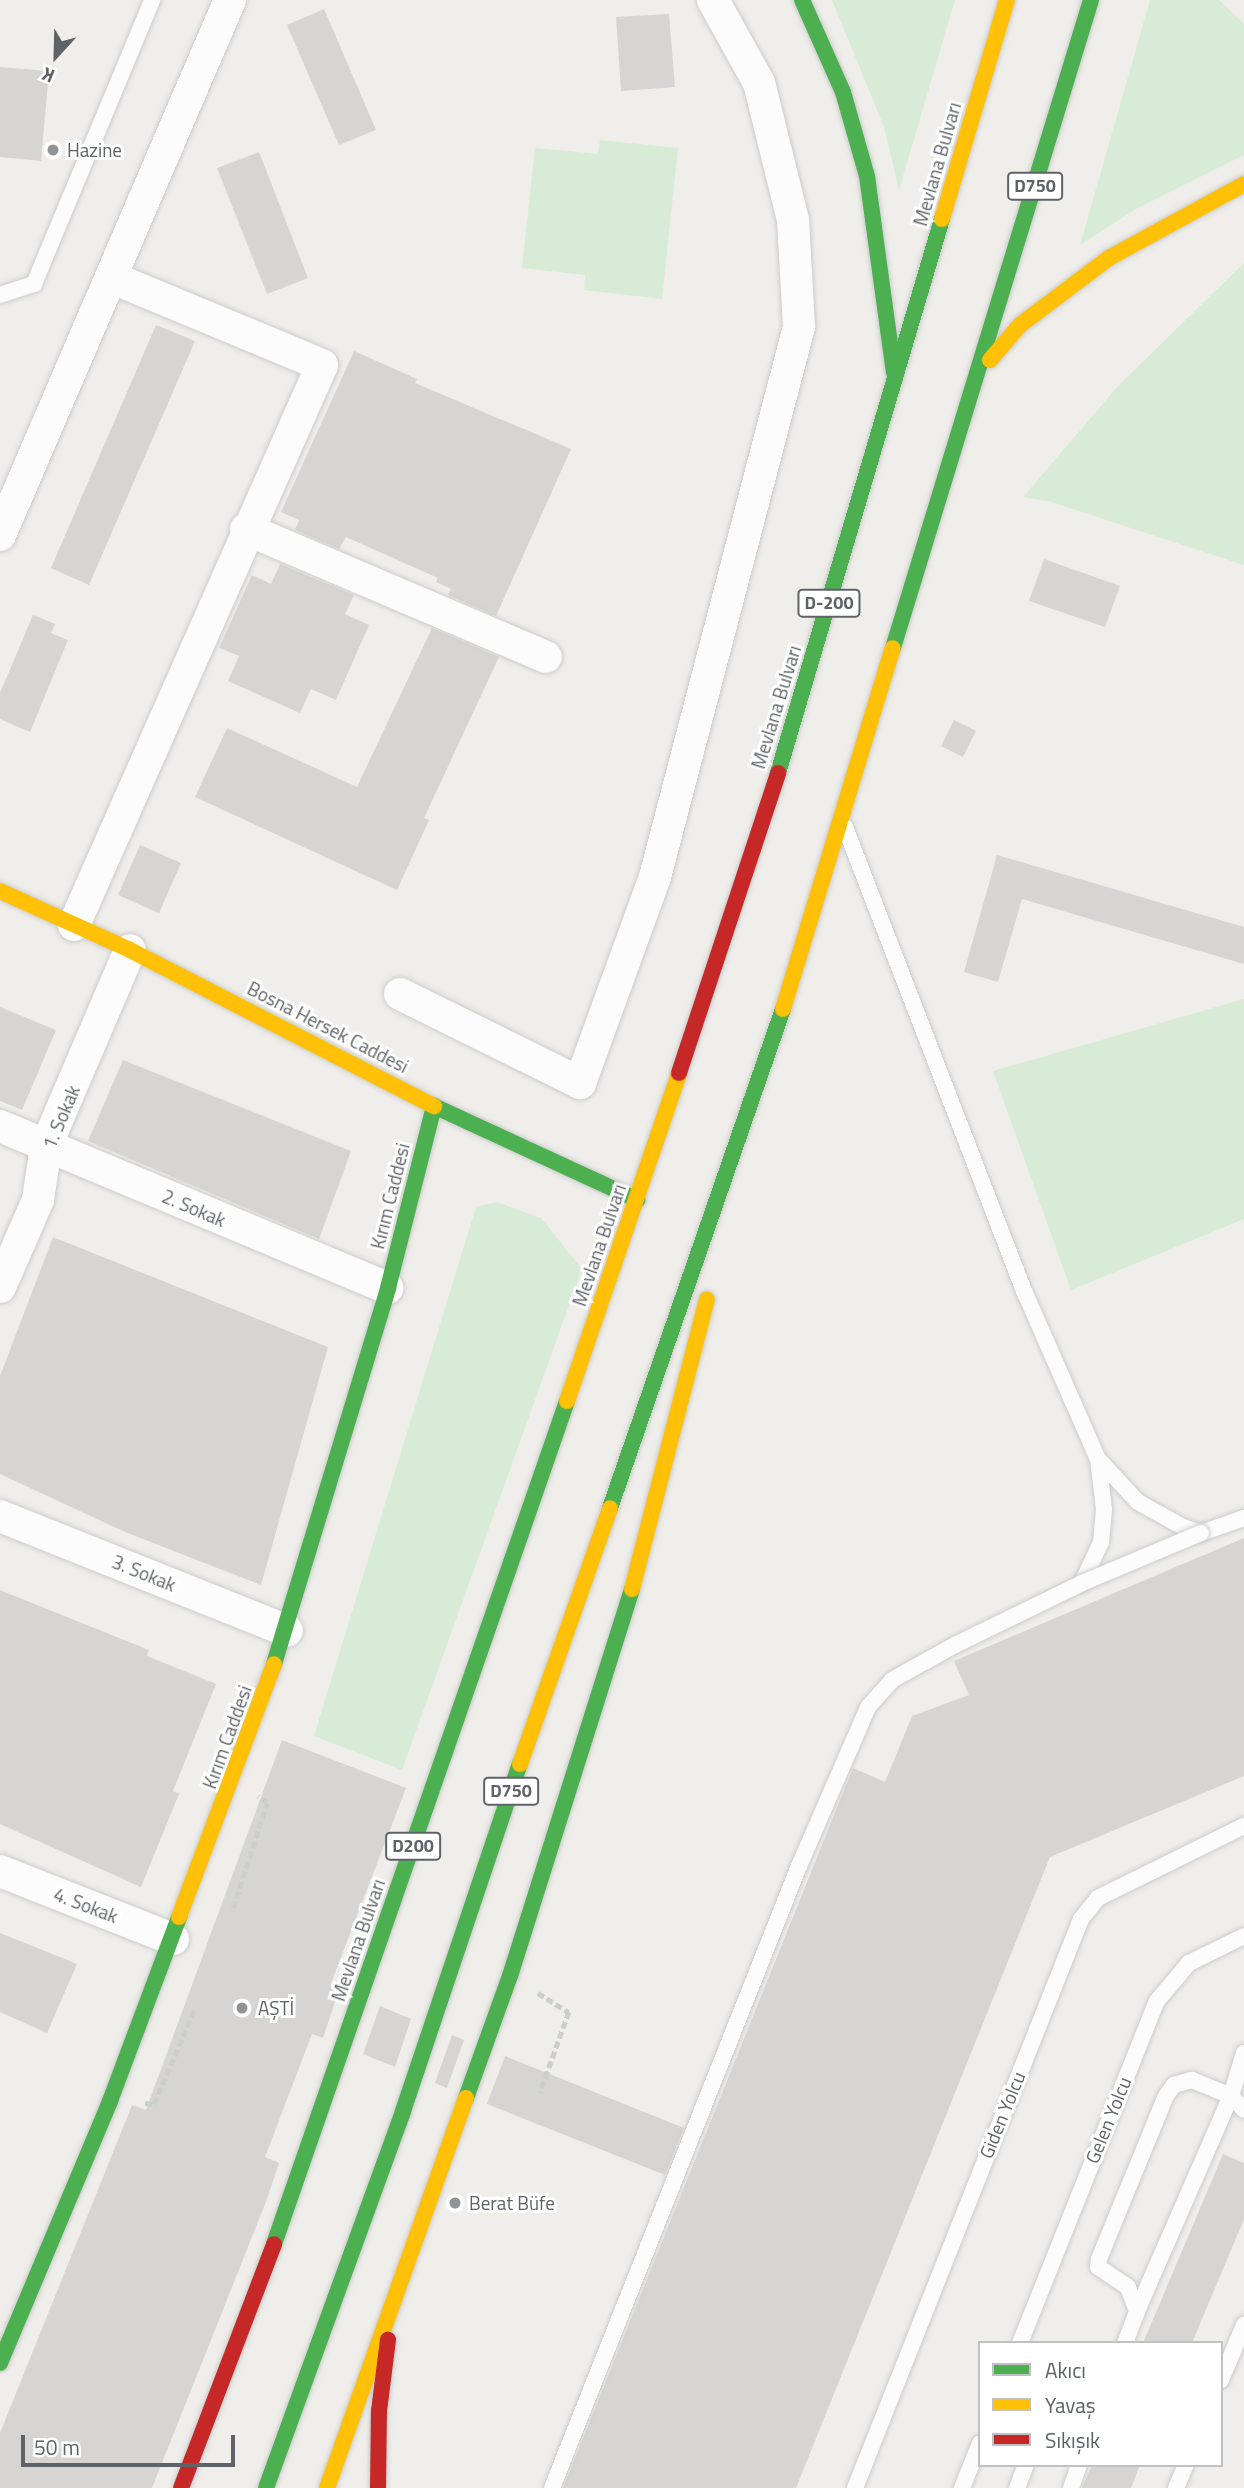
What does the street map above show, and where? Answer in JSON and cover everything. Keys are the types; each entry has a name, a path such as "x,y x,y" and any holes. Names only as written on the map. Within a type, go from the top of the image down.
{"main road":[{"path":"802,0 843,92 867,176 896,383"},
{"name":"Mevlana Bulvarı","path":"181,2488 268,2262 637,1200 764,820 896,383 1007,0"},
{"name":"D750","path":"980,373 1091,0"},
{"path":"722,1239 757,1094 980,373 1020,325 1074,283 1167,223 1244,184"},
{"name":"Bosna Hersek Caddesi","path":"0,891 130,950 434,1106 637,1200"},
{"name":"D750","path":"266,2488 398,2124 534,1723 757,1094"},
{"name":"Kırım Caddesi","path":"0,2363 173,1939 287,1631 388,1288 434,1106"},
{"path":"327,2488 510,1976 625,1614 712,1279"},
{"path":"378,2488 379,2411 392,2301"}],"street":[{"path":"0,535 113,278 230,0"},
{"path":"400,994 580,1083 655,877 799,327 793,220 759,83 713,0"},
{"path":"74,925 246,529 322,365 113,278"},
{"path":"246,529 546,657"},
{"name":"1. Sokak","path":"0,1287 38,1200 46,1146 130,950"},
{"name":"2. Sokak","path":"0,1126 388,1288"},
{"name":"3. Sokak","path":"0,1516 287,1631"},
{"name":"4. Sokak","path":"0,1871 173,1939"}],"lane":[{"path":"0,295 34,284 152,0"},
{"path":"842,822 1026,1293 1098,1459 1104,1509 1101,1542 1082,1583"},
{"path":"1098,1459 1138,1502 1201,1533"},
{"path":"552,2488 799,1866 868,1707 892,1680 1082,1583 1244,1518"},
{"name":"Giden Yolcu","path":"855,2488 1082,1919 1098,1899 1244,1826"},
{"name":"Gelen Yolcu","path":"1021,2341 1157,2001 1189,1963 1244,1936"},
{"path":"1126,2341 1137,2311 1238,2096 1244,2053"},
{"path":"1137,2311 1128,2287 1098,2267 1099,2259 1166,2096 1174,2085 1192,2080 1238,2096 1244,2109"},
{"path":"1223,2375 1244,2325"},
{"path":"962,2488 978,2448"},
{"path":"1017,2488 1025,2467"},
{"path":"1071,2488 1078,2467"},
{"path":"1177,2488 1185,2467"}],"path":[{"path":"233,1908 257,1843"},
{"path":"173,2064 194,2010"},
{"path":"540,2093 569,2012"}],"green space":[{"path":"832,0 955,0 899,190 884,127"},
{"path":"1150,0 1219,0 1244,24 1244,155 1136,209 1080,245"},
{"path":"600,140 678,148 662,299 584,290 585,275 522,268 535,148 598,154"},
{"path":"1244,263 1244,565 1048,501 1023,497 1118,386"},
{"path":"1244,999 1244,1219 1071,1290 993,1071"},
{"path":"496,1202 541,1218 582,1269 402,1770 314,1736 476,1207"}],"building":[{"path":"324,9 376,130 339,145 287,25"},
{"path":"669,14 675,87 621,91 616,17"},
{"path":"0,67 49,71 41,161 0,157"},
{"path":"259,152 308,278 267,294 217,168"},
{"path":"156,325 195,341 89,585 51,568"},
{"path":"354,351 417,379 415,383 571,449 496,616 448,595 451,589 436,582 438,578 346,537 339,549 295,530 299,520 281,512"},
{"path":"1044,559 1120,586 1105,627 1029,601"},
{"path":"280,564 354,595 345,614 369,625 336,700 311,689 300,713 228,681 239,656 219,648 252,575 271,584"},
{"path":"33,615 55,624 51,633 68,640 30,732 0,719 0,693"},
{"path":"432,628 499,657 424,818 429,820 397,890 195,797 227,728 357,787"},
{"path":"954,720 976,731 963,757 941,746"},
{"path":"140,845 181,863 159,913 118,895"},
{"path":"997,855 1244,927 1244,964 1022,899 998,982 964,972"},
{"path":"0,1007 56,1030 22,1110 0,1101"},
{"path":"123,1060 351,1151 319,1239 88,1141"},
{"path":"53,1237 328,1347 261,1585 125,1532 0,1474 0,1376"},
{"path":"1244,1538 1244,1776 1050,1857 796,2488 563,2488 853,1768 885,1782 912,1716 969,1695 954,1661"},
{"path":"0,1590 149,1650 147,1656 216,1684 173,1791 179,1794 141,1887 0,1824"},
{"path":"282,1740 406,1788 330,1986 339,1990 323,2038 312,2034 265,2157 279,2163 267,2199 152,2488 0,2488 0,2433 132,2105 146,2110"},
{"path":"0,1933 77,1964 47,2033 0,2012"},
{"path":"380,2006 411,2019 395,2067 363,2054"},
{"path":"452,2035 464,2040 447,2088 435,2083"},
{"path":"505,2056 684,2128 665,2175 487,2104"},
{"path":"1223,2154 1244,2163 1244,2219 1193,2341 1144,2341"},
{"path":"1091,2467 1139,2467 1131,2488 1082,2488"}],"traffic: fast":[{"path":"802,0 843,92 867,176 894,372"},
{"path":"893,648 1091,0"},
{"path":"778,773 942,219"},
{"path":"610,1508 783,1009"},
{"path":"434,1106 637,1200"},
{"path":"274,1664 388,1288 434,1106"},
{"path":"274,2244 567,1401"},
{"path":"466,2098 510,1976 632,1589"},
{"path":"266,2488 403,2111 520,1764"},
{"path":"0,2363 110,2101 179,1917"}],"traffic: slow":[{"path":"942,219 1007,0"},
{"path":"990,360 1020,325 1109,258 1244,184"},
{"path":"783,1009 893,648"},
{"path":"0,891 130,950 434,1106"},
{"path":"567,1401 679,1073"},
{"path":"632,1589 707,1300"},
{"path":"520,1764 610,1508"},
{"path":"179,1917 274,1664"},
{"path":"327,2488 466,2098"}],"traffic: jam":[{"path":"679,1073 778,773"},
{"path":"181,2488 274,2244"},
{"path":"378,2488 379,2411 388,2340"}],"place":[{"name":"Hazine","path":"53,150"},
{"name":"AŞTİ","path":"242,2008"},
{"name":"Berat Büfe","path":"455,2203"}]}
